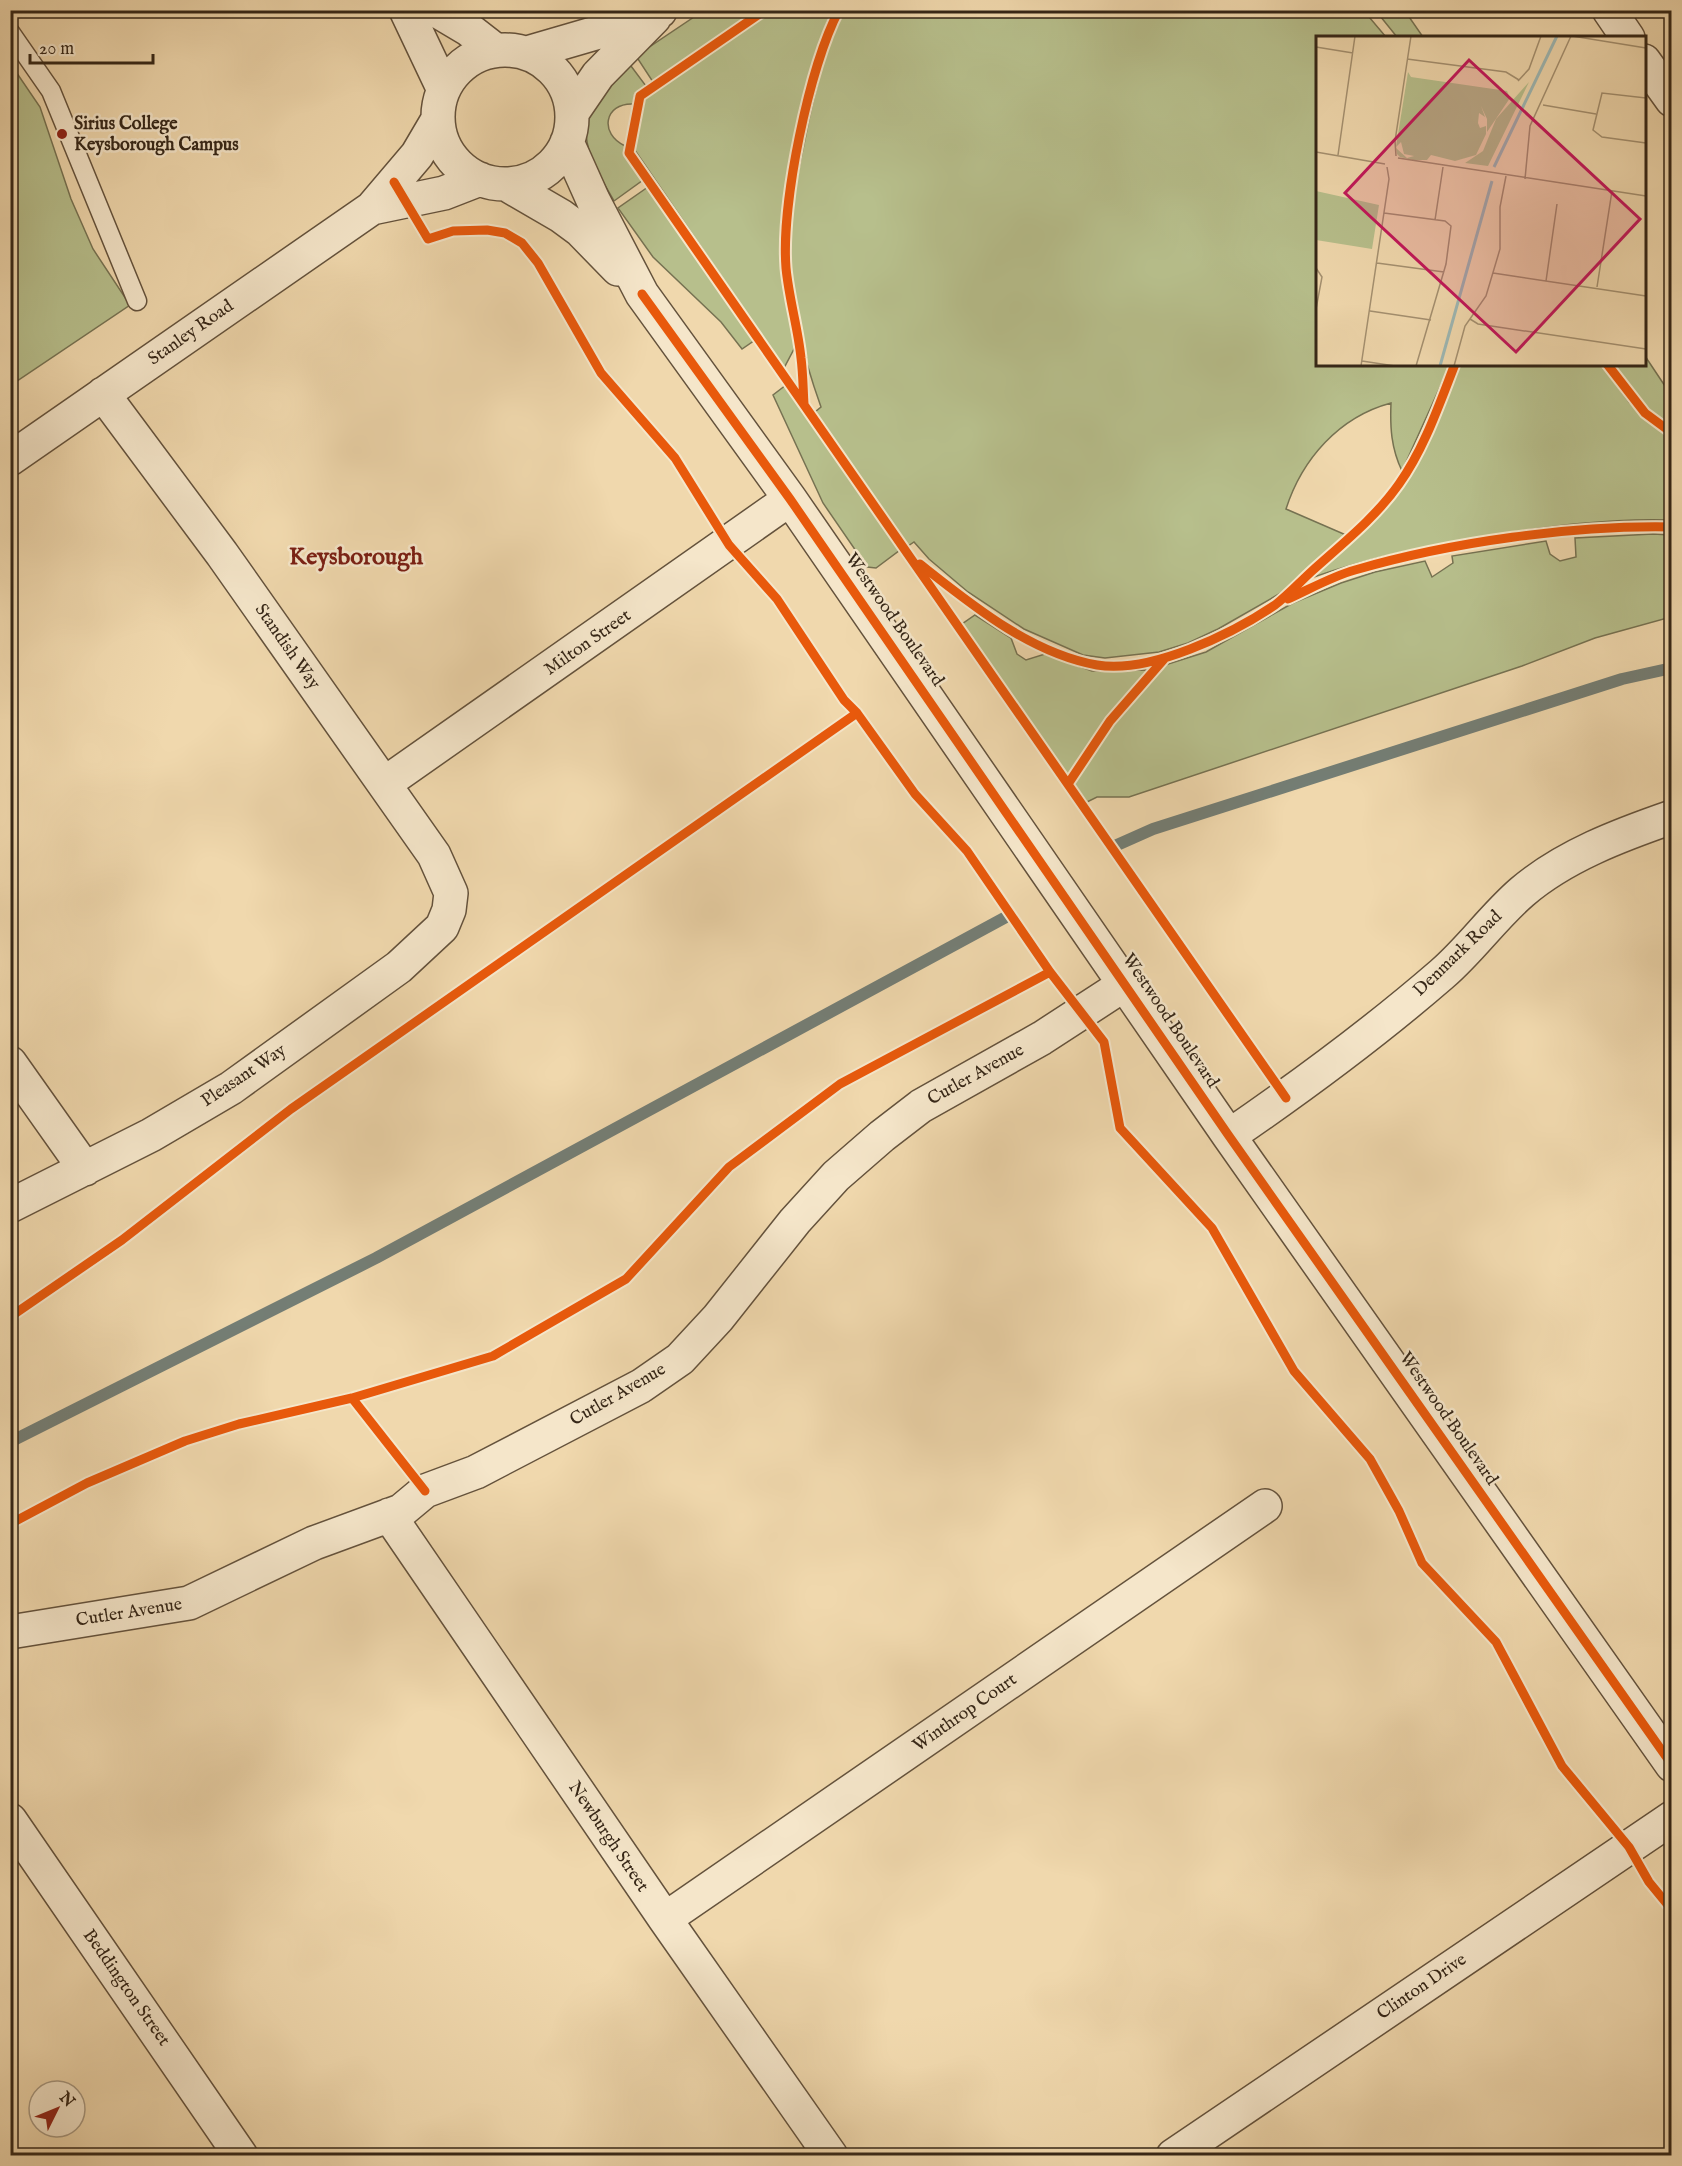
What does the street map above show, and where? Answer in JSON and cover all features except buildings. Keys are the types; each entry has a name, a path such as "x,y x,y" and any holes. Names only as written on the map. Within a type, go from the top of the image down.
{"street":[{"path":"406,10 443,88"},
{"path":"436,10 468,29 495,50"},
{"path":"1609,10 1627,36"},
{"path":"661,11 598,75 569,127 557,159 542,173 525,181 493,182 463,169 450,156 441,139 437,121 438,104 443,88 456,70 474,57 495,50 527,53 630,24 661,11"},
{"path":"527,53 545,63 558,76 568,93 569,127"},
{"path":"1646,64 1671,100"},
{"name":"Stanley Road","path":"10,459 372,208 417,155 437,121"},
{"name":"Westwood Boulevard","path":"569,127 593,200 642,294"},
{"name":"Westwood Boulevard","path":"493,182 561,216 580,230 642,294 790,499 1229,1137 1671,1765"},
{"name":"Stanley Road","path":"372,208 493,182"},
{"name":"Standish Way","path":"103,394 222,554 444,873 451,892 449,910"},
{"name":"Milton Street","path":"384,784 790,499"},
{"name":"Denmark Road","path":"1229,1137 1286,1098 1444,972 1522,891 1571,860 1625,833 1671,817"},
{"name":"Pleasant Way","path":"10,1206 151,1135 240,1081 399,967 442,927 449,910"},
{"name":"Cutler Avenue","path":"10,1632 189,1604 314,1543 401,1511 425,1491 476,1472 641,1386 680,1359 718,1318 801,1214 836,1176 882,1136 921,1106 1042,1038 1125,984"},
{"path":"10,1063 85,1169"},
{"name":"Winthrop Court","path":"665,1919 1265,1506"},
{"name":"Newburgh Street","path":"389,1515 665,1919 831,2156"},
{"name":"Clinton Drive","path":"1173,2156 1671,1818"},
{"name":"Beddington Street","path":"10,1820 241,2156"}],"lane":[{"path":"10,32 51,91 137,301"}],"green space":[{"path":"703,11 756,11 653,82 636,56"},
{"path":"770,11 831,11 815,57 784,204 781,260 795,347 784,368 634,149 645,98"},
{"path":"842,11 1364,11 1385,36 1316,36 1316,366 1450,366 1402,471 1392,437 1391,403 1355,418 1325,442 1313,457 1302,473 1286,509 1346,535 1286,590 1218,629 1188,643 1159,652 1105,658 1083,655 1024,629 968,592 929,559 914,542 908,546 815,412 821,407 797,323 790,280 789,237 808,124 831,38"},
{"path":"1376,11 1405,11 1422,36 1396,36"},
{"path":"628,62 646,86 635,94 633,104 616,108 608,120 608,127 617,141 625,146 624,152 643,180 614,201 592,159 586,137 586,125 596,101"},
{"path":"10,63 40,107 71,199 93,249 130,305 11,385"},
{"path":"648,187 755,340 742,349 721,322 653,257 618,208"},
{"path":"1646,358 1671,395 1671,428 1645,407 1613,366 1646,366"},
{"path":"1458,366 1603,366 1629,402 1671,440 1671,520 1625,520 1489,536 1399,553 1311,578 1394,498 1427,440"},
{"path":"786,385 900,550 876,568 867,567 823,503 773,395"},
{"path":"1671,535 1671,617 1595,638 1522,666 1129,797 1097,797 1087,802 1074,784 1100,741 1123,711 1165,665 1206,652 1293,603 1375,572 1425,561 1432,577 1453,563 1452,556 1546,541 1550,554 1560,561 1576,557 1575,538"},
{"path":"975,615 1011,638 1017,654 1026,660 1045,654 1092,671 1150,670 1106,720 1068,777 962,624"}],"waterway":[{"path":"1117,845 1153,829 1622,679 1672,668"},
{"path":"10,1442 376,1258 1006,917"}],"cycle path":[{"path":"765,10 640,96 629,153 1286,1098"},
{"path":"804,404 800,347 786,268 788,209 799,136 808,100 817,65 839,10"},
{"path":"394,182 428,239 453,231 487,230 505,233 522,243 538,263 601,373 675,458 729,545 777,599 844,700 857,713 915,794 967,851 1050,972 1104,1042 1120,1128 1212,1228 1294,1371 1370,1459 1399,1511 1422,1563 1496,1642 1562,1766 1629,1847 1649,1882 1672,1910"},
{"path":"642,294 790,499 1229,1136 1672,1765"},
{"path":"920,564 981,611 1025,639 1072,659 1097,665 1118,666 1141,664 1190,649 1236,628 1275,605 1380,508 1399,484 1416,456 1454,366"},
{"path":"1609,366 1645,413 1672,433"},
{"path":"1288,599 1355,570 1431,551 1554,532 1672,527"},
{"path":"1068,784 1110,721 1165,658"},
{"path":"10,1317 122,1240 291,1109 857,713"},
{"path":"10,1524 87,1483 185,1441 239,1424 352,1398 493,1356 626,1279 729,1167 840,1084 1050,972"},
{"path":"352,1398 425,1491"}],"place":[{"name":"Sirius College Keysborough Campus","path":"62,134"}],"district":[{"name":"Keysborough","path":"356,557"}]}
